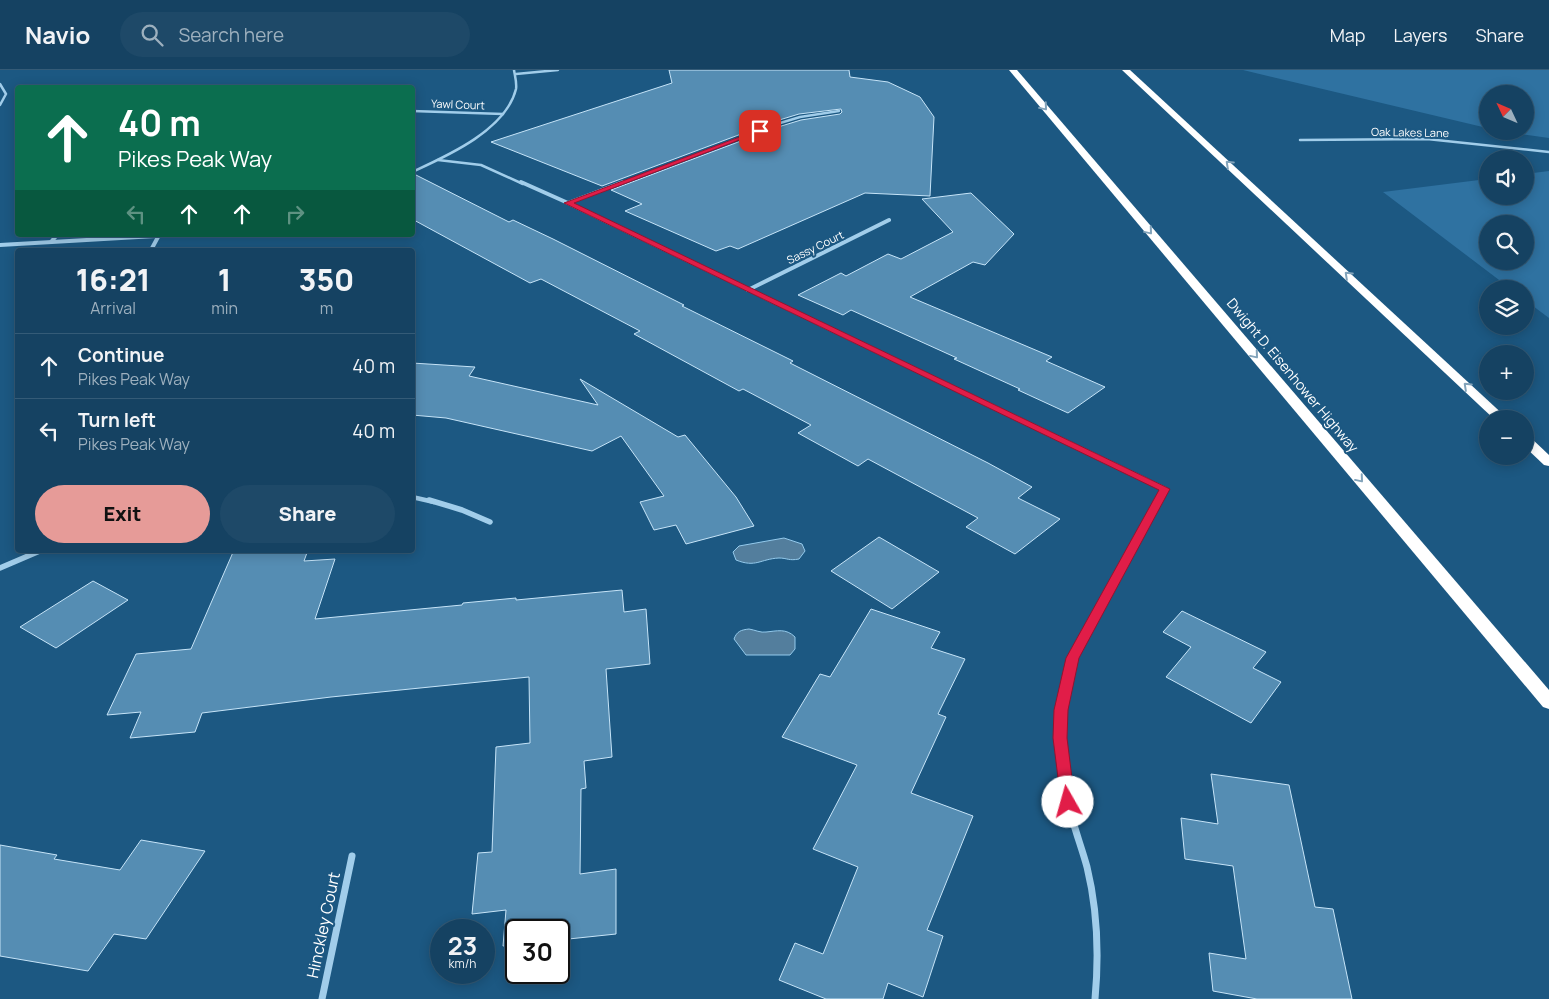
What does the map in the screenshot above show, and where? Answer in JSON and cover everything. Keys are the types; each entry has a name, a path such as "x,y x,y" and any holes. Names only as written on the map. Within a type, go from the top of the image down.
{"highway":[{"name":"Dwight D. Eisenhower Highway","path":"1013,70 1549,702"},
{"path":"1126,70 1492,410"},
{"path":"1534,448 1549,462"}],"street":[{"path":"415,171 438,160 482,134 503,114 512,102 516,91 515,72 558,70"},
{"path":"0,84 6,92 6,96 0,105"},
{"name":"Yawl Court","path":"415,111 503,114"},
{"path":"568,203 777,124 800,117 840,111"},
{"name":"Oak Lakes Lane","path":"1300,140 1427,139 1549,152"},
{"path":"438,160 481,165 568,203 1165,489 1086,630 1073,658 1061,710 1060,738 1068,802 1087,868 1092,902 1097,976 1095,999"},
{"name":"Sassy Court","path":"748,290 889,220"},
{"path":"51,242 55,237"},
{"path":"0,245 158,237"},
{"path":"152,248 158,237"},
{"path":"415,497 428,499 490,522"},
{"path":"0,568 35,553"},
{"name":"Hinckley Court","path":"322,999 352,856"}],"shaded area":[{"path":"1243,70 1549,70 1549,138 1534,136 1534,85 1479,85 1479,126"},
{"path":"1549,171 1549,318 1534,307 1534,280 1499,280 1486,270 1534,270 1534,215 1479,215 1479,265 1383,192 1479,180 1479,205 1534,205 1534,173"},
{"path":"784,538 802,544 805,551 799,559 779,558 748,563 736,560 733,552 739,546"},
{"path":"749,629 762,632 788,632 795,637 795,649 790,655 746,655 734,639 740,631"}],"building":[{"path":"669,70 849,70 850,77 888,82 920,97 934,117 930,196 865,193 738,249 730,246 716,251 625,211 642,204 611,190 778,127 801,120 840,114 842,112 841,109 799,114 776,121 602,186 491,142 672,83"},
{"path":"415,175 509,222 513,220 553,239 793,361 790,363 988,463 1032,487 1018,498 1060,519 1015,554 966,527 978,518 868,459 858,466 798,433 811,425 743,389 739,391 634,334 640,331 541,279 530,283 415,221"},
{"path":"971,193 1014,234 985,265 973,262 910,297 1052,357 1046,361 1105,387 1068,413 954,359 957,358 851,310 843,315 798,295 841,273 846,276 888,254 901,259 953,232 922,199"},
{"path":"415,363 475,367 469,376 598,405 580,379 678,437 685,435 736,497 754,526 686,544 676,525 654,530 640,502 664,496 621,436 592,451 446,418 415,415"},
{"path":"879,537 939,572 892,609 831,571"},
{"path":"233,553 307,553 304,561 335,559 315,619 462,605 463,603 622,590 624,612 646,609 650,664 606,669 612,757 584,761 586,788 581,789 580,874 616,869 616,934 570,939 570,919 505,919 506,910 472,914 478,853 492,852 496,747 530,743 529,677 331,697 202,713 195,732 130,738 141,712 107,715 136,654 191,649"},
{"path":"93,581 128,600 56,648 20,627"},
{"path":"871,609 940,632 931,648 965,659 938,714 946,717 911,793 973,816 927,930 943,936 923,997 888,983 883,999 826,999 779,980 795,943 823,954 858,867 813,849 857,765 782,737 820,674 830,677"},
{"path":"1182,611 1266,652 1253,668 1281,682 1251,723 1166,677 1191,647 1163,632"},
{"path":"1211,774 1289,785 1315,907 1333,909 1352,999 1257,999 1213,991 1209,953 1246,959 1233,866 1185,859 1181,818 1218,824"},
{"path":"141,840 205,851 146,939 114,934 88,971 0,956 0,845 57,855 54,859 120,870"},
{"path":"505,922 505,946 503,946"}],"route":[{"path":"760,131 568,203 1165,489 1086,630 1073,658 1061,710 1060,738 1068,802"}]}
